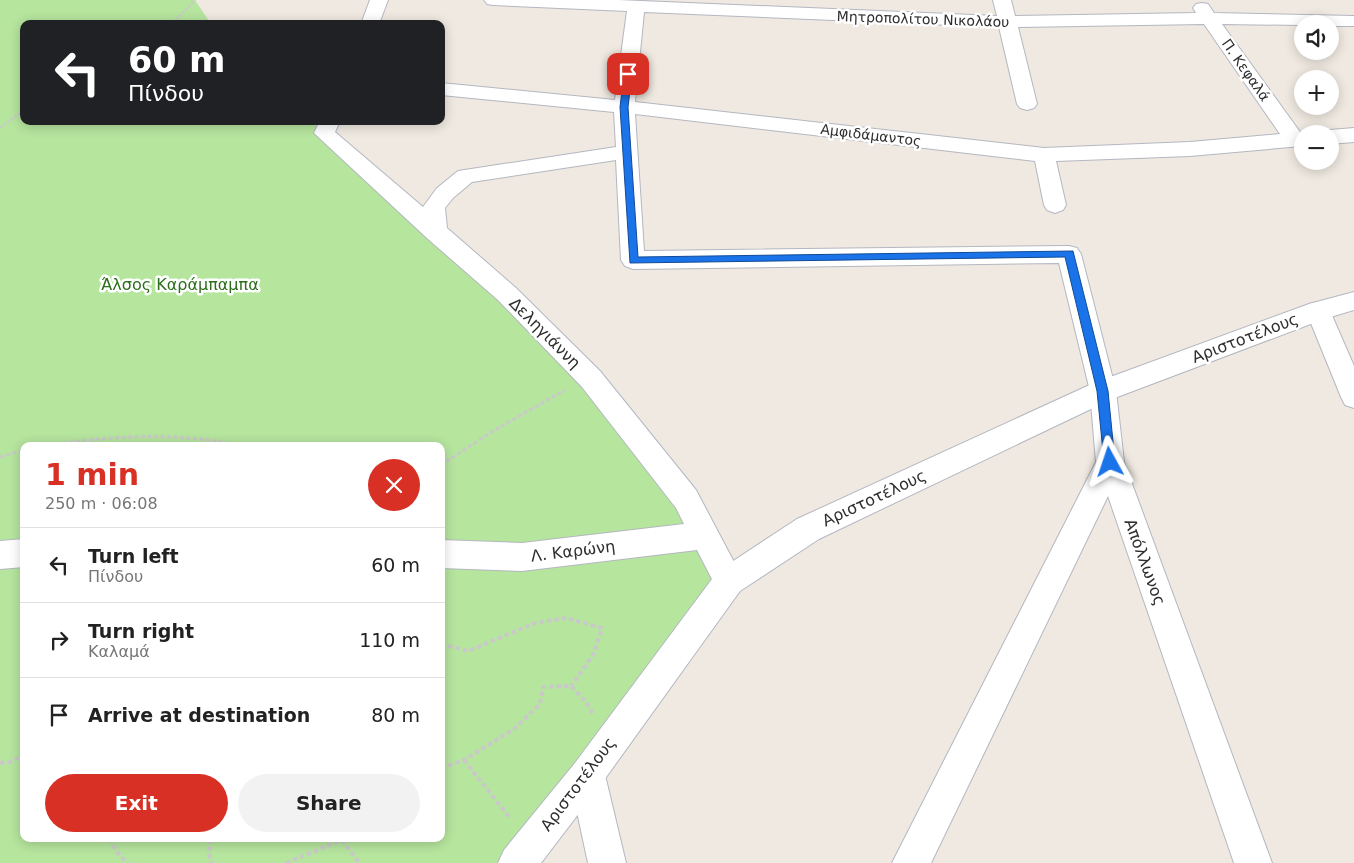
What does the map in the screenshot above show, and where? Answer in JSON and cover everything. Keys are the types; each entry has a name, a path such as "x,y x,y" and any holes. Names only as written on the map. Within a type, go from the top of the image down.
{"street":[{"path":"372,20 379,0"},
{"name":"Μητροπολίτου Νικολάου","path":"493,0 1009,22 1209,18 1354,21"},
{"path":"1002,0 1009,22 1027,104"},
{"name":"Π. Κεφαλά","path":"1197,0 1294,132"},
{"path":"436,233 434,207 445,193 466,176 626,152 624,107 636,7"},
{"name":"Αμφιδάμαντος","path":"445,89 624,107 1044,155 1190,149 1294,139"},
{"name":"Δεληγιάννη","path":"328,125 324,133 507,294 591,379 686,499 729,581"},
{"path":"1339,136 1354,134"},
{"name":"Απόλλωνος","path":"626,152 634,260 1070,254 1103,391 1110,462 1253,863"},
{"path":"1044,155 1055,205"},
{"name":"Αριστοτέλους","path":"524,854 587,775 608,743 729,581 808,529 1103,391 1318,310 1354,301"},
{"path":"1318,310 1354,397"},
{"path":"911,863 1110,462"},
{"name":"Λ. Καρώνη","path":"445,554 522,557 705,535"},
{"path":"0,555 20,554"},
{"path":"587,775 607,863"}],"path":[{"path":"174,20 195,0"},
{"path":"0,128 20,113"},
{"path":"445,462 554,394 591,379"},
{"path":"67,442 137,436 207,438 226,442"},
{"path":"0,457 20,451"},
{"path":"445,645 468,651 535,623 566,618 602,628 592,655 571,686"},
{"path":"445,767 464,760 514,729 540,704 542,687 571,686 586,702 608,743"},
{"path":"0,763 10,762 20,757"},
{"path":"464,760 524,854"},
{"path":"112,842 120,856 128,863"},
{"path":"209,842 210,860 212,863"},
{"path":"286,863 336,842"},
{"path":"345,842 359,863"}],"green space":[{"name":"Άλσος Καράμπαμπα","path":"0,0 195,0 208,20 20,20 20,125 316,125 392,193 591,379 729,581 517,863 0,863"}],"route":[{"path":"628,74 624,107 634,260 1070,254 1103,391 1110,462"}]}
